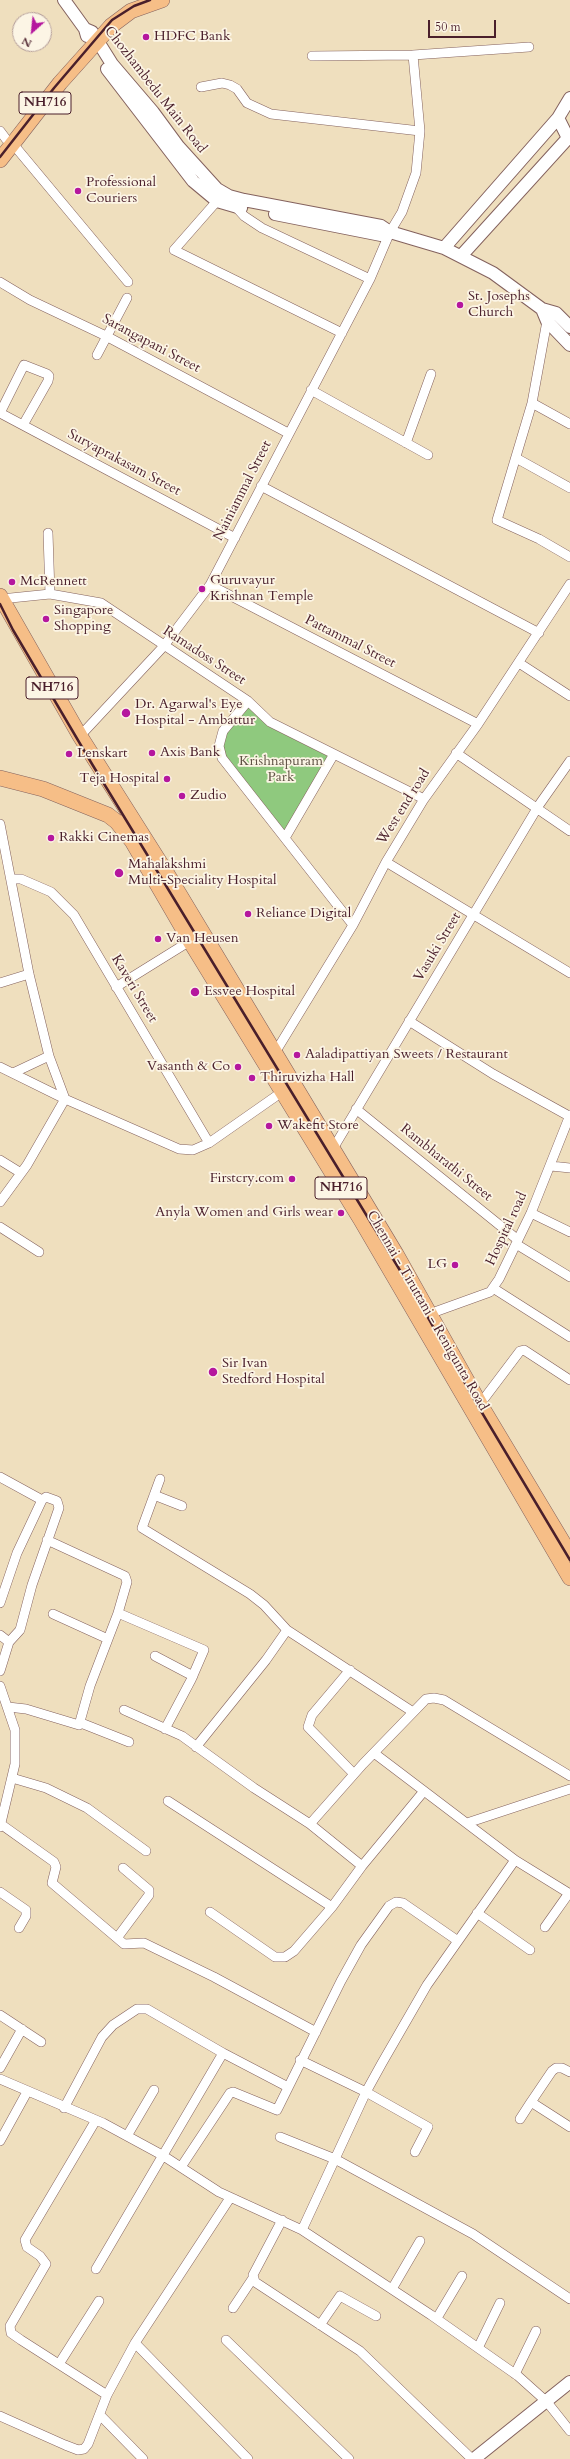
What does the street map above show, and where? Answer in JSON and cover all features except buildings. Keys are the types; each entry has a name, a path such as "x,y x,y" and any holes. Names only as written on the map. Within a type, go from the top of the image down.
{"highway":[{"name":"NH716","path":"0,160 5,140 103,21 134,0"},
{"name":"NH716","path":"91,37 111,26 131,11 162,0"},
{"name":"Chennai - Tiruttani - Renigunta Road","path":"0,598 80,736 166,872 269,1058 282,1092 328,1154 360,1220 570,1578"},
{"name":"NH716","path":"0,778 43,789 97,811"},
{"path":"97,811 104,809 108,803 107,780"},
{"name":"Chennai - Tiruttani - Renigunta Road","path":"97,811 117,822 132,841 190,941 269,1058 429,1314 480,1404 570,1554"}],"street":[{"path":"64,0 91,37"},
{"name":"Chozhambedu Main Road","path":"91,37 192,181 216,201 381,235 390,232"},
{"name":"Chozhambedu Main Road","path":"91,37 153,112 178,146 217,189 229,196 244,200 353,219 381,226 390,232 444,248 493,273 542,309 556,313 570,328"},
{"path":"312,56 412,55 529,47"},
{"name":"Nainiammal Street","path":"80,736 163,647 210,585 288,433 370,280 390,232 402,212 416,173 420,131 412,55"},
{"path":"201,87 222,83 230,85 237,89 247,103 271,114 420,131"},
{"path":"444,248 558,118 570,98"},
{"path":"461,256 569,139 558,118"},
{"path":"5,140 128,282"},
{"path":"216,201 174,250 342,333"},
{"path":"235,206 244,216 262,228 370,280"},
{"name":"Sarangapani Street","path":"0,282 30,300 106,336 288,433"},
{"path":"97,355 127,298"},
{"path":"542,309 547,321 570,345"},
{"path":"547,321 532,403 498,520 539,539 570,557"},
{"path":"0,413 22,367 26,365 47,374 49,376 48,381 23,425"},
{"path":"406,443 431,374"},
{"path":"311,390 428,455"},
{"path":"532,403 570,424"},
{"name":"Suryaprakasam Street","path":"0,413 235,538"},
{"path":"516,458 570,488"},
{"path":"261,486 539,633"},
{"path":"48,533 50,594"},
{"name":"Pattammal Street","path":"210,585 478,724"},
{"name":"West end road","path":"269,1058 353,925 386,862 424,799 478,724 569,586"},
{"name":"Ramadoss Street","path":"0,598 50,594 101,603 163,647 248,701 270,722 424,799"},
{"path":"519,663 570,696"},
{"path":"248,701 223,731 218,746 222,758 353,925"},
{"path":"456,753 536,810 570,831"},
{"path":"285,838 334,754"},
{"name":"Vasuki Street","path":"328,1154 536,810 570,761"},
{"path":"0,824 2,846 11,879 29,974 49,1056 65,1099"},
{"path":"386,862 472,916 570,973"},
{"name":"Kaveri Street","path":"11,879 21,880 37,885 51,892 74,915 208,1143"},
{"path":"116,987 190,941"},
{"path":"0,983 29,974"},
{"path":"409,1021 493,1074 570,1116"},
{"path":"13,1074 49,1056"},
{"path":"0,1067 65,1099 180,1149 193,1150 208,1143 282,1092"},
{"path":"0,1202 21,1173 65,1099"},
{"name":"Rambharathi Street","path":"356,1109 517,1242 570,1278"},
{"name":"Hospital road","path":"429,1314 480,1297 490,1292 493,1288 531,1213 567,1133 570,1116"},
{"path":"0,1160 21,1173"},
{"path":"551,1166 567,1168"},
{"path":"531,1213 570,1232"},
{"path":"0,1227 39,1252"},
{"path":"493,1288 570,1337"},
{"path":"480,1404 520,1351 524,1350 570,1380"},
{"path":"0,1477 42,1500"},
{"path":"160,1479 142,1528 250,1594 264,1605 287,1630 413,1712"},
{"path":"154,1496 182,1506"},
{"path":"0,1604 17,1552 42,1500 46,1497 59,1504 20,1630 9,1642 0,1671"},
{"path":"47,1540 125,1576 128,1582 118,1613 88,1690 81,1723"},
{"path":"118,1613 204,1650 193,1676 165,1728"},
{"path":"53,1614 108,1639"},
{"path":"196,1746 266,1660 287,1630"},
{"path":"0,1635 9,1642"},
{"path":"156,1656 193,1676"},
{"path":"350,1670 312,1714 308,1727 354,1774"},
{"path":"0,1686 15,1730 15,1764 1,1826 54,1862 56,1866 52,1884 117,1938 128,1945 144,1943 214,1977 316,2032"},
{"path":"310,1824 354,1774 426,1699 434,1698 444,1700 570,1776"},
{"path":"8,1707 26,1709 77,1725 81,1723 129,1742"},
{"path":"124,1710 165,1728 196,1746 254,1788 310,1824 362,1866"},
{"path":"374,1753 515,1860 569,1893 545,1927"},
{"path":"12,1778 46,1788 87,1808 146,1851"},
{"path":"467,1823 570,1789"},
{"path":"210,1912 275,1957 285,1957 294,1951 332,1908 362,1866 424,1791"},
{"path":"168,1801 332,1908"},
{"path":"302,2230 366,2092 427,1985 515,1860"},
{"path":"117,1938 149,1895 149,1890 122,1868"},
{"path":"0,1892 26,1910 26,1916 19,1928"},
{"path":"181,2167 230,2093 233,2092 277,2110 300,2060 361,1945 389,1906 396,1902 403,1904 458,1941"},
{"path":"477,1913 530,1950"},
{"path":"64,2108 102,2037 113,2025 137,2009 147,2009 223,2053 288,2087"},
{"path":"0,2015 41,2042"},
{"path":"0,2068 22,2029"},
{"path":"96,2269 223,2053"},
{"path":"300,2060 366,2092 428,2127 414,2152"},
{"path":"520,2119 552,2071 556,2068 562,2068 570,2072"},
{"path":"0,2080 64,2108 96,2120 162,2155 230,2198 302,2230 437,2318 515,2374 547,2402 570,2431"},
{"path":"127,2136 154,2090"},
{"path":"0,2141 27,2092"},
{"path":"531,2102 570,2127"},
{"path":"96,2120 25,2240 27,2247 40,2256 46,2264 10,2326 11,2332 106,2395"},
{"path":"280,2137 335,2159 473,2234 570,2299"},
{"path":"0,2416 78,2450 84,2449 88,2444 100,2415 106,2395 136,2343 230,2198"},
{"path":"233,2308 253,2278 282,2220"},
{"path":"392,2289 420,2241"},
{"path":"437,2318 462,2276"},
{"path":"253,2278 260,2286 360,2351 473,2459 547,2402 570,2382"},
{"path":"320,2325 340,2296 376,2316"},
{"path":"59,2364 99,2301"},
{"path":"478,2348 500,2303"},
{"path":"515,2374 536,2331"},
{"path":"226,2340 349,2459"},
{"path":"136,2343 248,2459"},
{"path":"100,2415 143,2459"}],"green space":[{"name":"Krishnapuram Park","path":"248,705 331,755 285,833 227,760 222,748 225,733"}],"railway":[{"path":"0,157 54,88 112,20 134,6 150,0"},
{"path":"0,604 13,630 92,764 418,1300 475,1401 570,1560"}],"place":[{"name":"HDFC Bank","path":"146,37"},
{"name":"Professional Couriers","path":"78,191"},
{"name":"St. Josephs Church","path":"460,305"},
{"name":"McRennett","path":"12,582"},
{"name":"Guruvayur Krishnan Temple","path":"202,589"},
{"name":"Singapore Shopping","path":"46,619"},
{"name":"Dr. Agarwal's Eye Hospital - Ambattur","path":"126,713"},
{"name":"Axis Bank","path":"152,753"},
{"name":"Lenskart","path":"69,754"},
{"name":"Teja Hospital","path":"167,779"},
{"name":"Zudio","path":"182,796"},
{"name":"Rakki Cinemas","path":"51,838"},
{"name":"Mahalakshmi Multi-Speciality Hospital","path":"119,873"},
{"name":"Reliance Digital","path":"248,914"},
{"name":"Van Heusen","path":"158,939"},
{"name":"Essvee Hospital","path":"195,992"},
{"name":"Aaladipattiyan Sweets / Restaurant","path":"297,1055"},
{"name":"Vasanth & Co","path":"238,1067"},
{"name":"Thiruvizha Hall","path":"252,1078"},
{"name":"Wakefit Store","path":"269,1126"},
{"name":"Firstcry.com","path":"292,1179"},
{"name":"Anyla Women and Girls wear","path":"341,1213"},
{"name":"LG","path":"455,1265"},
{"name":"Sir Ivan Stedford Hospital","path":"213,1372"}]}
